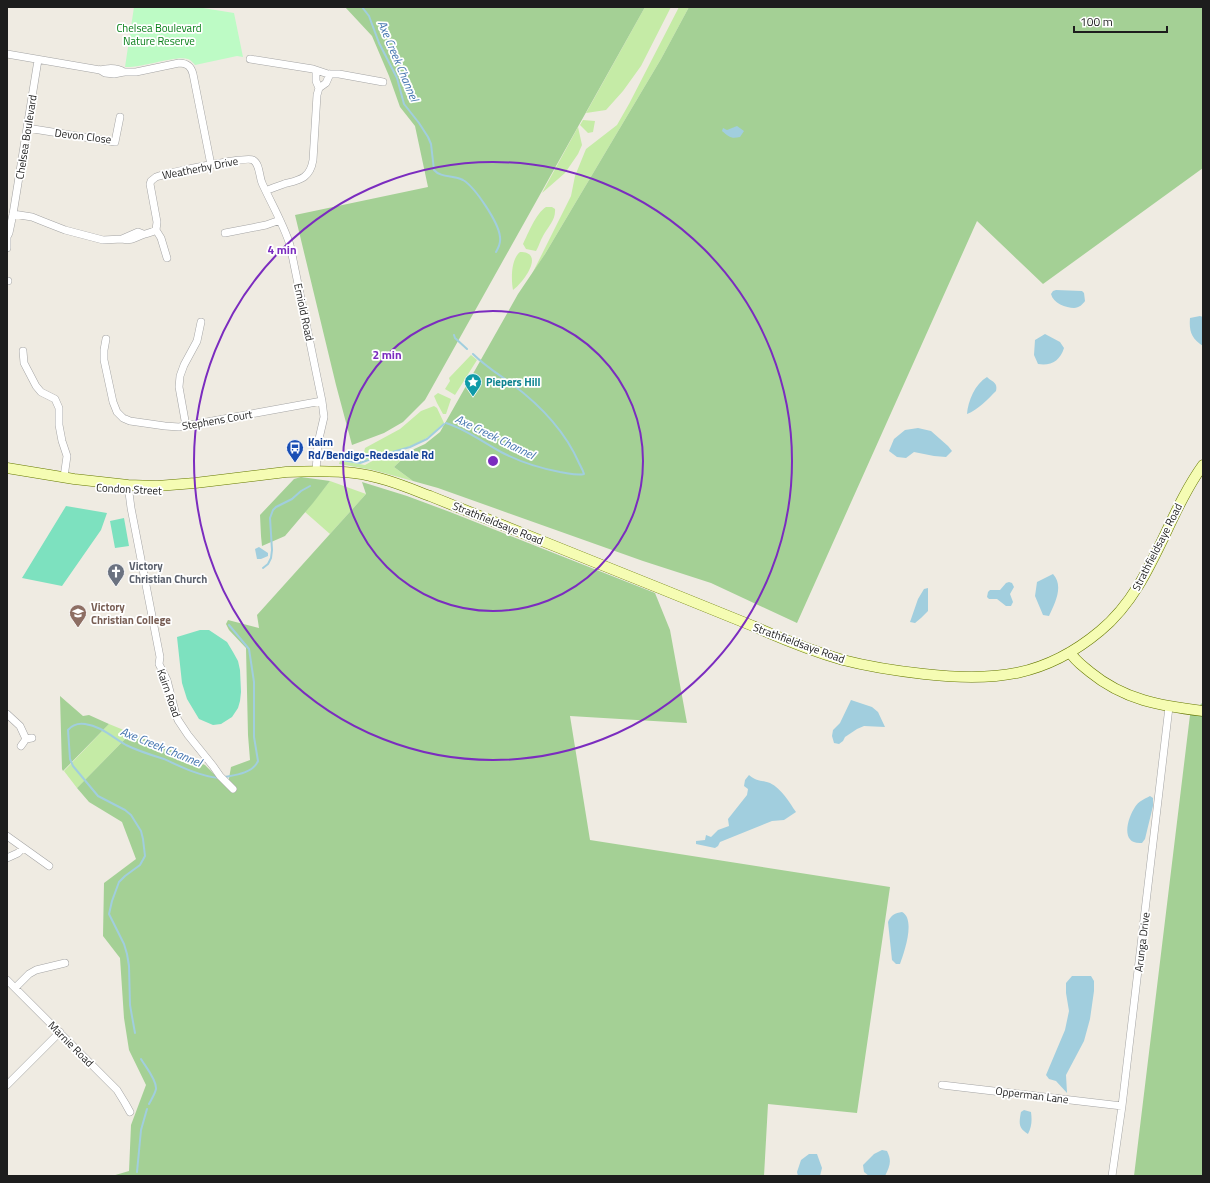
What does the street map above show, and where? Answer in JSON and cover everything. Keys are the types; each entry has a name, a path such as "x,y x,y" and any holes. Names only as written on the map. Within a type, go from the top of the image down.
{"main road":[{"name":"Strathfieldsaye Road","path":"316,471 355,473 404,486 788,640 829,655 855,663 907,672 947,677 978,678 999,677 1045,665 1078,648 1102,630 1119,613 1143,580 1182,497 1203,465"},
{"name":"Condon Street","path":"7,468 128,488"},
{"name":"Condon Street","path":"7,474 71,484 128,488 178,485 286,472 316,471"},
{"path":"1070,652 1075,659 1094,675 1114,688 1144,701 1169,707 1203,711"}],"street":[{"path":"7,54 100,70 111,74 136,72 184,63 189,66 193,74 211,165"},
{"path":"250,59 383,82"},
{"name":"Chelsea Boulevard","path":"7,248 7,237 13,214 38,60"},
{"path":"266,191 282,184 301,179 307,175 311,169 313,160 318,88 316,71"},
{"path":"318,88 326,84 330,74"},
{"name":"Devon Close","path":"27,128 115,142 120,117"},
{"name":"Weatherby Drive","path":"167,260 161,238 156,230 157,222 150,184 153,178 160,175 211,165 245,159 253,160"},
{"name":"Erniold Road","path":"253,160 257,165 261,181 286,232 322,401 324,417 318,442 316,471"},
{"path":"13,214 32,217 65,230 98,239 122,239 138,232 143,234 151,233 156,230"},
{"path":"225,233 270,224 280,220"},
{"path":"186,426 179,387 180,376 184,365 199,337 201,322"},
{"name":"Stephens Court","path":"106,339 104,360 114,406 120,415 130,421 173,427 186,426 322,401"},
{"path":"23,351 24,363 37,388 55,399 58,403 60,413 59,425 67,456 64,477"},
{"name":"Kairn Road","path":"128,488 160,657 159,664 167,680 176,715 188,735 232,789"},
{"name":"Arunga Drive","path":"1112,1176 1122,1106 1169,707"},
{"path":"7,714 20,726 29,739 21,746"},
{"path":"7,836 49,866"},
{"path":"7,858 18,853 23,848"},
{"path":"15,988 29,974 36,970 64,963"},
{"name":"Marnie Road","path":"7,980 117,1090 126,1102 130,1112"},
{"path":"7,1085 60,1032"},
{"name":"Opperman Lane","path":"942,1085 1122,1106"}],"green space":[{"name":"Chelsea Boulevard Nature Reserve","path":"134,7 197,7 234,13 243,57 237,56 195,65 188,59 183,58 140,66 125,67"},
{"path":"345,7 645,7 425,400 403,422 384,433 352,445 295,215 428,187 415,126 400,107 372,36"},
{"path":"645,7 671,7 641,66 623,91 606,110 586,113"},
{"path":"679,7 689,7 661,59 532,274 571,196 575,176 586,149 617,125"},
{"path":"689,7 1203,7 1203,168 1043,284 977,221 797,623 711,583 643,561 438,488 413,481 394,467 412,450 425,444 440,432 518,294 545,254 661,59"},
{"path":"583,120 595,121 593,132 588,133 580,125"},
{"path":"578,127 582,145 578,154 565,173 542,193"},
{"path":"546,207 552,207 555,209 553,220 536,251 526,249 523,244 530,229 539,214"},
{"path":"520,252 528,253 532,262 522,281 513,290 513,264"},
{"path":"471,355 477,360 455,395 445,389 450,381 449,378"},
{"path":"438,393 451,399 446,414 443,414 434,396"},
{"path":"434,406 437,408 444,423 430,436 411,446 365,461 363,457 365,448 400,429 421,411"},
{"path":"412,450 394,467 413,481 373,470 339,464 340,461 365,465 376,459"},
{"path":"357,452 360,456 361,462 341,459 341,456 345,454"},
{"path":"301,477 330,481 285,536 262,546 260,515 294,479"},
{"path":"330,481 366,494 330,534 305,512"},
{"path":"362,482 407,496 450,512 655,593 670,630 687,723 570,716 590,840 890,887 857,1113 768,1104 764,1176 112,1176 129,1171 131,1125 146,1085 129,1050 124,1018 120,958 103,936 104,883 136,859 122,822 89,802 77,788 131,733 205,765 222,782 228,784 231,767 250,760 246,648 229,630 226,624 228,620 259,628 257,615 366,494"},
{"path":"66,506 107,513 101,530 62,586 22,578"},
{"path":"124,518 129,546 115,548 110,521"},
{"path":"200,630 209,630 227,642 238,661 240,670 240,701 238,708 232,717 221,724 213,725 199,719 187,699 182,683 177,637"},
{"path":"60,696 83,716 89,715 109,724 63,771 62,769"},
{"path":"1203,702 1203,1176 1134,1176 1190,715"},
{"path":"109,724 131,733 77,788 64,771"}],"water":[{"path":"737,126 744,131 740,137 730,137 722,131 723,128 727,130"},
{"path":"1056,290 1082,291 1084,293 1085,301 1081,306 1076,308 1064,306 1052,297 1051,294"},
{"path":"1200,316 1203,317 1203,346 1193,337 1190,327 1190,318"},
{"path":"1045,334 1060,342 1064,348 1060,356 1054,362 1038,364 1034,355 1035,340"},
{"path":"987,377 994,382 996,391 979,407 967,414 973,393 979,384"},
{"path":"918,428 931,431 952,451 946,457 914,452 906,458 897,457 889,451 894,439 905,430"},
{"path":"259,547 268,553 268,556 257,559 255,549"},
{"path":"1053,574 1058,584 1057,595 1049,616 1043,615 1035,596 1037,582"},
{"path":"1006,583 1012,583 1014,587 1010,594 1013,602 1011,606 1006,606 997,599 989,599 987,597 990,590 1000,590"},
{"path":"928,588 928,611 915,623 910,622 918,599 924,589"},
{"path":"851,700 872,707 878,712 885,727 864,726 845,737 839,744 834,743 832,736 833,730 840,723"},
{"path":"749,775 757,780 770,783 778,789 796,812 784,820 772,821 720,842 715,848 696,844 696,841 705,840 706,835 711,837 718,830 729,826 728,819 747,795 748,789 744,786 745,780"},
{"path":"1150,796 1153,798 1153,806 1145,839 1142,843 1135,843 1130,840 1128,836 1128,824 1136,805"},
{"path":"902,912 906,916 909,929 900,964 896,964 892,960 888,922 894,915"},
{"path":"1072,976 1091,976 1094,981 1094,991 1090,1019 1084,1041 1066,1075 1067,1093 1056,1081 1049,1079 1046,1075 1065,1030 1069,1011 1066,983"},
{"path":"1024,1110 1031,1112 1032,1118 1028,1134 1022,1130 1020,1125 1021,1112"},
{"path":"882,1150 887,1151 890,1161 885,1176 869,1176 864,1172 863,1165 874,1154"},
{"path":"809,1154 817,1154 822,1168 820,1176 798,1176 797,1172 801,1160"}],"waterway":[{"name":"Axe Creek Channel","path":"362,7 369,16 379,43 397,78 404,104 428,137 431,144 434,170 437,173 463,180 480,197 499,231 500,241 496,252"},
{"name":"Axe Creek Channel","path":"454,335 455,338 467,349"},
{"name":"Axe Creek Channel","path":"446,423 475,436 508,456 522,462 537,467 575,475 584,474 567,440 551,419 522,392 473,354"},
{"name":"Axe Creek Channel","path":"341,460 360,463 410,447 427,439 444,424"},
{"name":"Axe Creek Channel","path":"263,568 268,564 271,558 270,518 273,510 310,486"},
{"name":"Axe Creek Channel","path":"225,777 248,771 256,765 258,761 254,737 254,682 249,649 229,625"},
{"name":"Axe Creek Channel","path":"135,1033 130,1005 129,966 127,954 124,944 109,914 119,882 140,865 145,856 143,839 141,831 131,815 125,810 98,796 73,766 70,759 68,730 72,726 78,724 91,725 101,729 135,749 198,773 219,778"},
{"name":"Axe Creek Channel","path":"141,1059 153,1077 156,1085 154,1095 149,1104"},
{"name":"Axe Creek Channel","path":"137,1172 141,1130 147,1109"}],"place":[{"name":"Piepers Hill","path":"473,397"},
{"name":"Kairn Rd/Bendigo-Redesdale Rd","path":"295,463"},
{"name":"Victory Christian Church","path":"116,587"},
{"name":"Victory Christian College","path":"78,628"}]}
